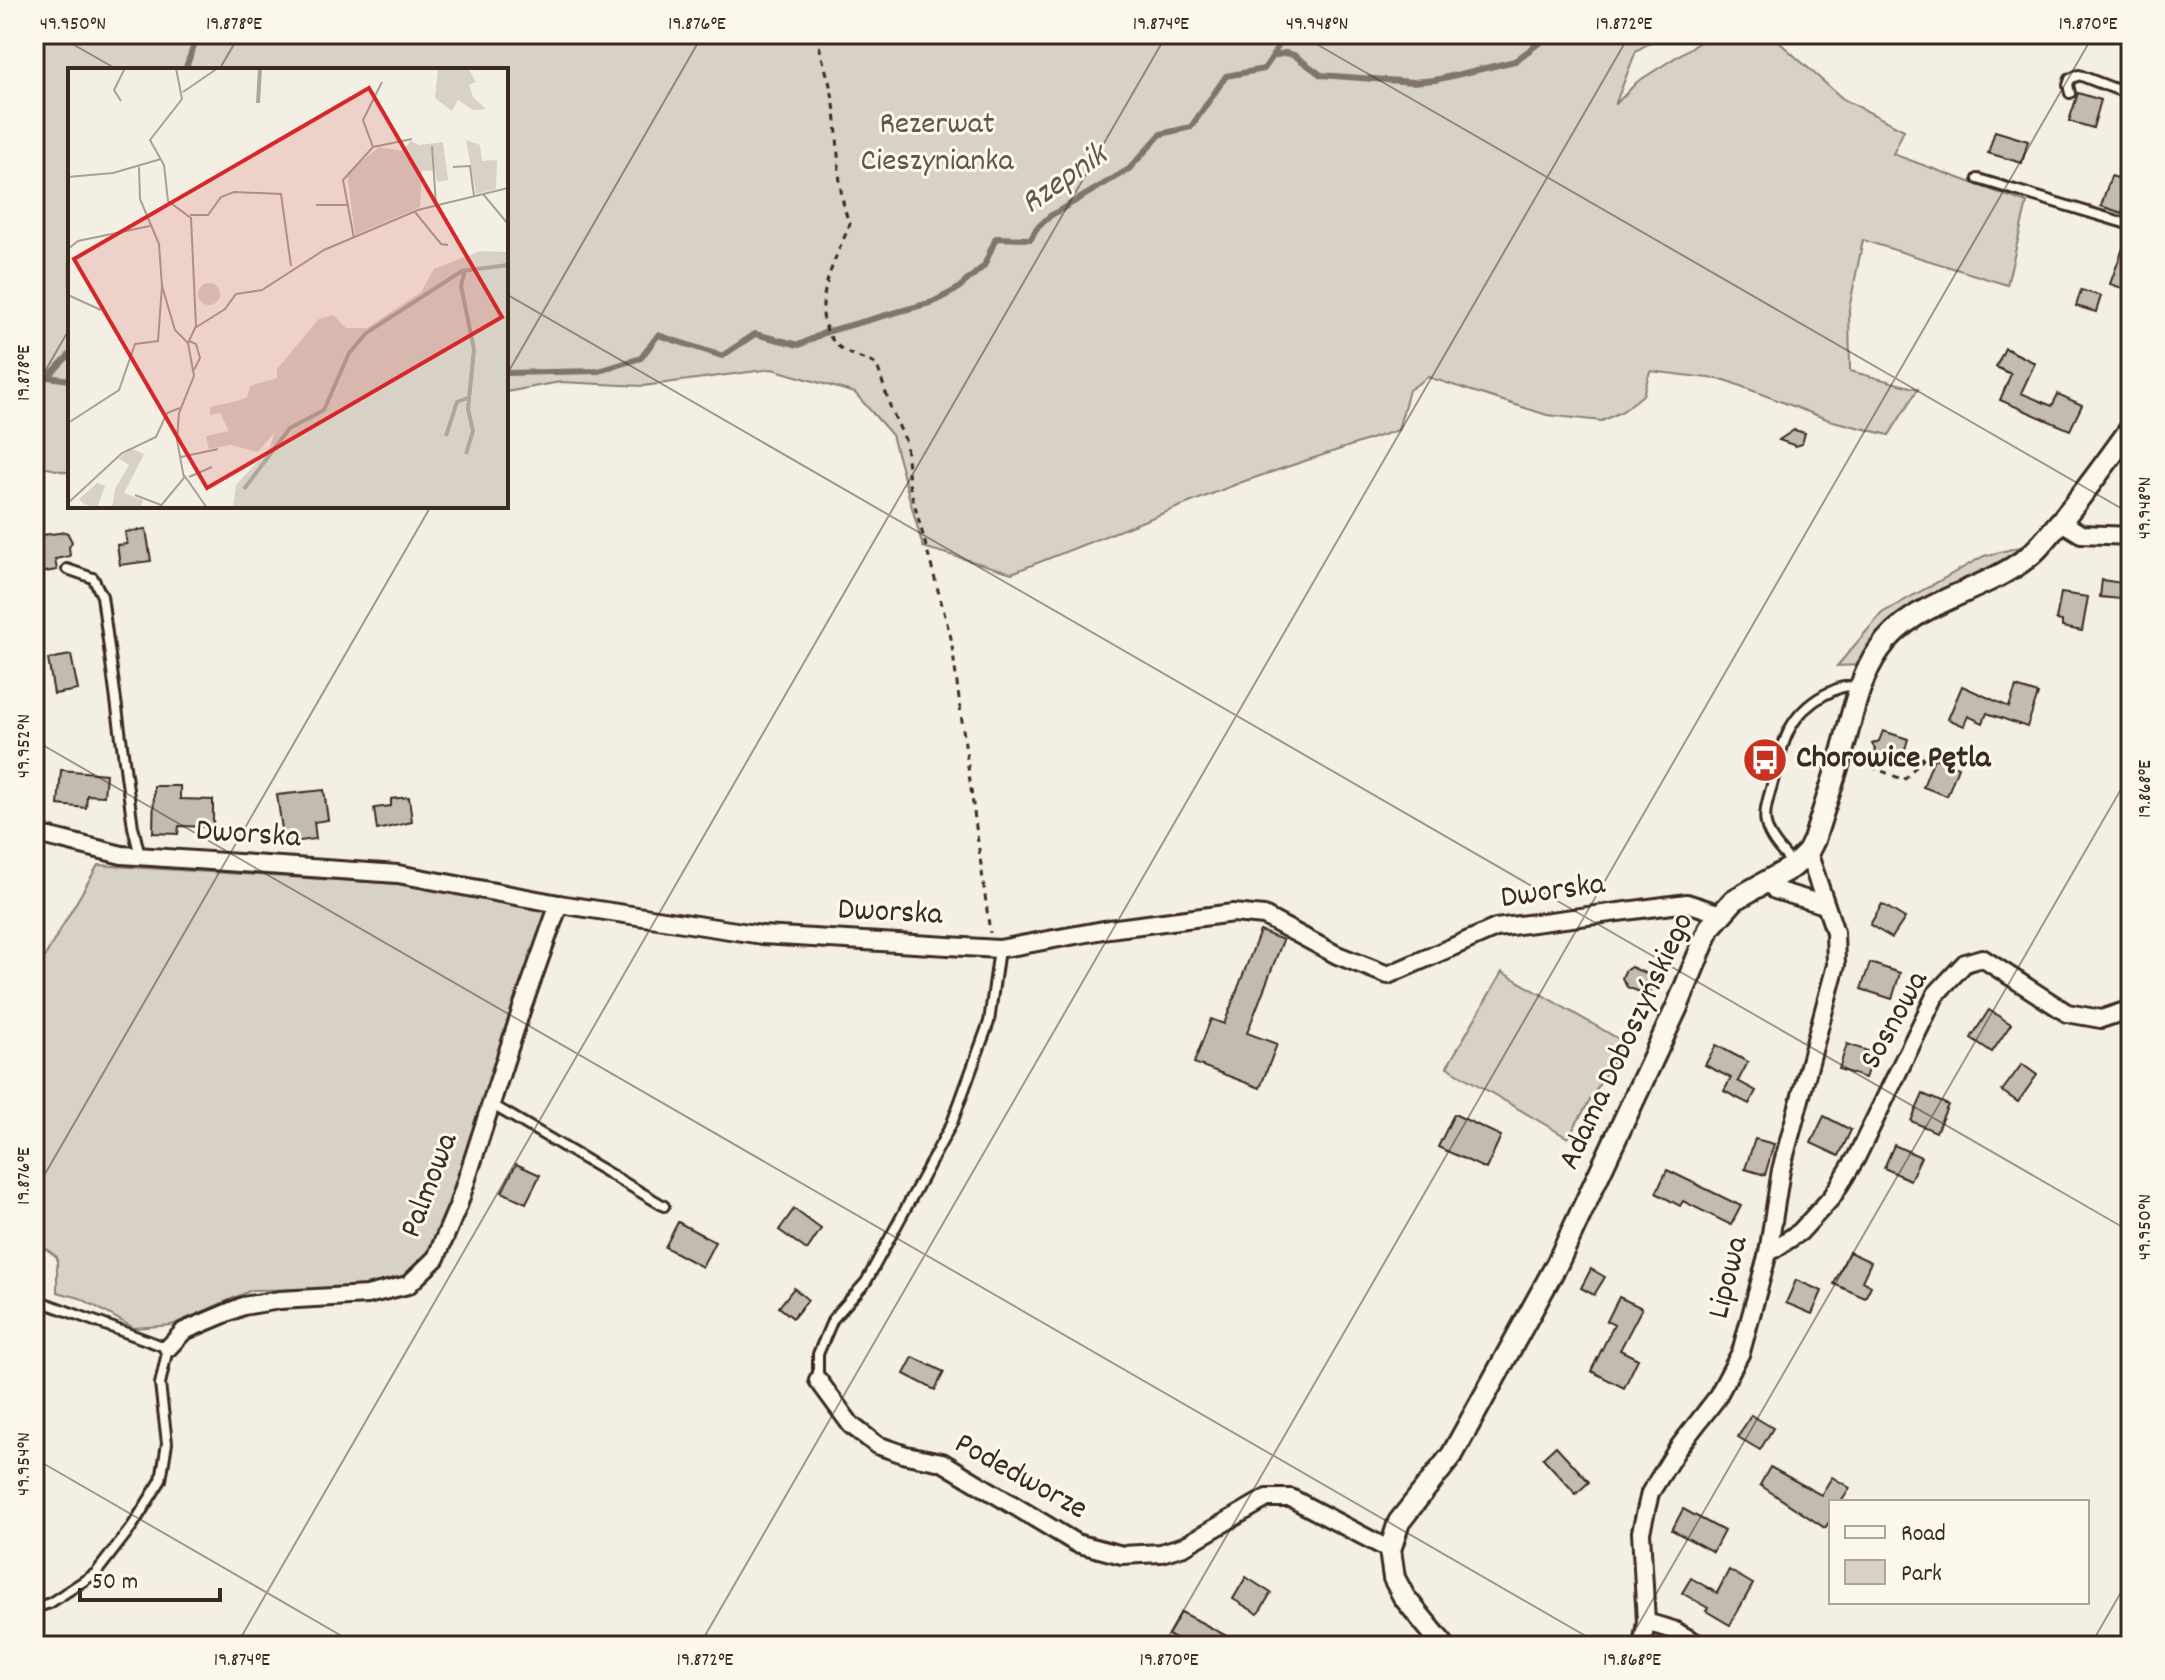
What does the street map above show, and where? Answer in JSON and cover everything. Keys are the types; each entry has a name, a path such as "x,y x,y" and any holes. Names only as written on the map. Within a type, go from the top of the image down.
{"street":[{"path":"1801,859 1814,840 1860,687 1878,651 1902,623 2000,575 2028,557 2080,499 2131,428"},
{"path":"2060,521 2081,534 2131,536"},
{"name":"Dworska","path":"34,833 122,855 398,874 559,904 762,935 995,948 1233,913 1264,916 1337,955 1388,975 1496,928 1687,903 1721,914"},
{"name":"Adama Doboszyńskiego","path":"1390,1550 1399,1522 1452,1455 1557,1264 1671,1022 1710,927 1734,900 1801,859"},
{"name":"Lipowa","path":"1642,1646 1646,1622 1641,1532 1650,1493 1678,1448 1716,1399 1741,1352 1768,1253 1781,1170 1836,965 1835,932 1801,859"},
{"path":"1769,881 1775,890 1825,905"},
{"name":"Palmowa","path":"168,1348 184,1331 243,1306 280,1300 367,1295 408,1285 436,1258 458,1206 559,904"},
{"name":"Sosnowa","path":"1768,1253 1800,1232 1832,1197 1856,1158 1936,994 1965,963 1982,958 2067,1013 2101,1019 2131,1009"},
{"name":"Podedworze","path":"818,1380 851,1425 877,1445 942,1462 1076,1543 1122,1555 1161,1553 1184,1546 1267,1498 1291,1498 1390,1550"},
{"path":"1390,1550 1394,1578 1404,1597 1444,1646"},
{"path":"1646,1622 1673,1630 1702,1646"}],"lane":[{"path":"2070,93 2070,79 2079,75 2131,95"},
{"path":"1978,179 2131,225"},
{"path":"67,569 93,578 102,596 133,827 140,856"},
{"path":"1801,859 1770,835 1765,822 1766,807 1787,733 1801,710 1817,699 1849,685 1860,687"},
{"path":"818,1380 818,1354 833,1319 866,1282 952,1123 989,1022 995,948"},
{"path":"491,1104 664,1206"},
{"path":"34,1299 168,1348 160,1384 167,1443 161,1480 133,1525 96,1573 50,1603 34,1608"}],"path":[{"path":"817,34 820,56 832,93 839,140 843,210 850,224 824,286 826,332 840,348 877,365 891,409 906,442 909,484 951,638 995,948"},
{"path":"1841,754 1904,780 1925,756"}],"green space":[{"name":"Rezerwat Cieszynianka","path":"34,34 1664,34 1636,51 1615,105 1637,82 1706,38 1770,34 1843,99 1904,130 1893,154 2027,203 2007,285 1863,240 1849,309 1850,371 1918,389 1889,435 1829,420 1725,380 1650,371 1643,395 1623,411 1602,421 1547,415 1428,377 1409,390 1398,430 1242,482 1012,573 923,547 892,435 855,393 772,369 643,386 560,382 508,392 508,68 68,68 68,473 34,465"},
{"path":"2020,547 2013,559 1860,665 1837,666 1882,613 1984,556"},
{"path":"98,865 431,886 545,908 548,917 435,1242 419,1266 389,1286 252,1290 172,1325 134,1328 80,1298 57,1292 57,1257 34,1240 34,975"},
{"path":"1502,972 1624,1042 1568,1138 1447,1067"}],"building":[{"path":"2078,93 2101,100 2093,128 2069,121"},
{"path":"1995,131 2028,141 2022,163 1988,153"},
{"path":"2111,176 2131,182 2122,213 2101,206"},
{"path":"2131,233 2131,291 2110,284"},
{"path":"2081,290 2101,296 2096,312 2076,306"},
{"path":"2005,348 2035,363 2021,393 2052,406 2058,394 2082,405 2070,430 2000,400 2011,374 1996,367"},
{"path":"1794,430 1805,433 1802,444 1796,446 1779,440"},
{"path":"146,529 151,561 120,565 117,545 127,544 125,532"},
{"path":"67,532 72,542 70,556 55,559 57,570 39,573 34,554 34,536"},
{"path":"2102,580 2122,583 2120,599 2100,597"},
{"path":"2061,593 2088,597 2082,631 2062,627 2062,621 2056,620"},
{"path":"71,655 78,690 54,694 48,659"},
{"path":"1962,686 2009,707 2016,687 2038,694 2027,727 1987,713 1983,723 1968,716 1964,726 1948,719"},
{"path":"1883,731 1908,739 1900,766 1874,757 1876,750 1872,744 1879,741"},
{"path":"1934,758 1958,767 1947,796 1923,787"},
{"path":"61,770 106,774 104,796 87,795 86,808 58,805"},
{"path":"154,786 180,786 180,799 213,800 213,827 179,826 178,834 153,833"},
{"path":"324,790 328,820 314,822 316,839 284,843 277,795"},
{"path":"409,797 412,822 377,830 374,808 391,806 391,799"},
{"path":"1882,904 1905,918 1892,938 1870,925"},
{"path":"1260,931 1283,940 1247,1033 1277,1044 1260,1088 1194,1063 1211,1019 1224,1024"},
{"path":"1870,963 1900,973 1892,999 1861,989"},
{"path":"1631,967 1656,978 1650,993 1627,987 1622,978"},
{"path":"1989,1010 2011,1024 1992,1052 1971,1038"},
{"path":"1847,1044 1874,1053 1865,1078 1839,1069"},
{"path":"1716,1045 1748,1062 1738,1081 1756,1091 1749,1104 1724,1091 1731,1078 1705,1065"},
{"path":"2022,1064 2037,1075 2018,1102 2002,1091"},
{"path":"1923,1094 1948,1105 1936,1132 1911,1121"},
{"path":"1454,1114 1501,1136 1486,1169 1438,1147"},
{"path":"1824,1116 1851,1130 1839,1156 1811,1143"},
{"path":"1755,1139 1774,1144 1765,1175 1745,1169"},
{"path":"1894,1145 1921,1157 1910,1180 1884,1168"},
{"path":"516,1164 540,1175 526,1203 502,1192"},
{"path":"1667,1170 1741,1206 1731,1225 1683,1201 1680,1206 1656,1193"},
{"path":"794,1209 821,1229 807,1250 779,1230"},
{"path":"678,1222 715,1242 702,1267 665,1247"},
{"path":"1849,1252 1871,1262 1862,1281 1871,1286 1865,1298 1834,1284"},
{"path":"1591,1269 1605,1277 1594,1295 1581,1288"},
{"path":"1796,1280 1822,1291 1812,1314 1786,1303"},
{"path":"794,1288 808,1300 793,1318 779,1307"},
{"path":"1619,1297 1642,1308 1620,1350 1638,1359 1624,1388 1591,1371 1614,1325 1607,1321"},
{"path":"913,1357 944,1372 935,1390 904,1374"},
{"path":"1751,1415 1773,1428 1760,1450 1738,1437"},
{"path":"1556,1446 1589,1482 1576,1494 1543,1458"},
{"path":"1770,1467 1821,1495 1832,1477 1850,1488 1842,1500 1829,1500 1829,1522 1825,1528 1760,1485"},
{"path":"1683,1509 1724,1531 1713,1552 1672,1530"},
{"path":"1729,1570 1753,1584 1730,1625 1682,1593 1691,1578 1717,1593"},
{"path":"1246,1577 1271,1593 1258,1614 1233,1599"},
{"path":"1181,1612 1245,1646 1188,1646 1168,1635"}],"waterway":[{"path":"186,68 198,34"},
{"path":"1273,55 1285,34"},
{"name":"Rzepnik","path":"508,373 599,371 641,358 658,335 722,356 755,334 799,345 826,332 933,302 956,290 984,266 996,238 1031,239 1036,229 1050,216 1129,169 1161,134 1191,127 1226,76 1264,69 1273,56 1285,53 1294,55 1321,75 1413,82 1435,80 1515,61 1551,34"},
{"path":"48,377 68,356"},
{"name":"Rzepnik","path":"34,372 68,380"}],"place":[{"name":"Chorowice Pętla","path":"1765,760"}]}
